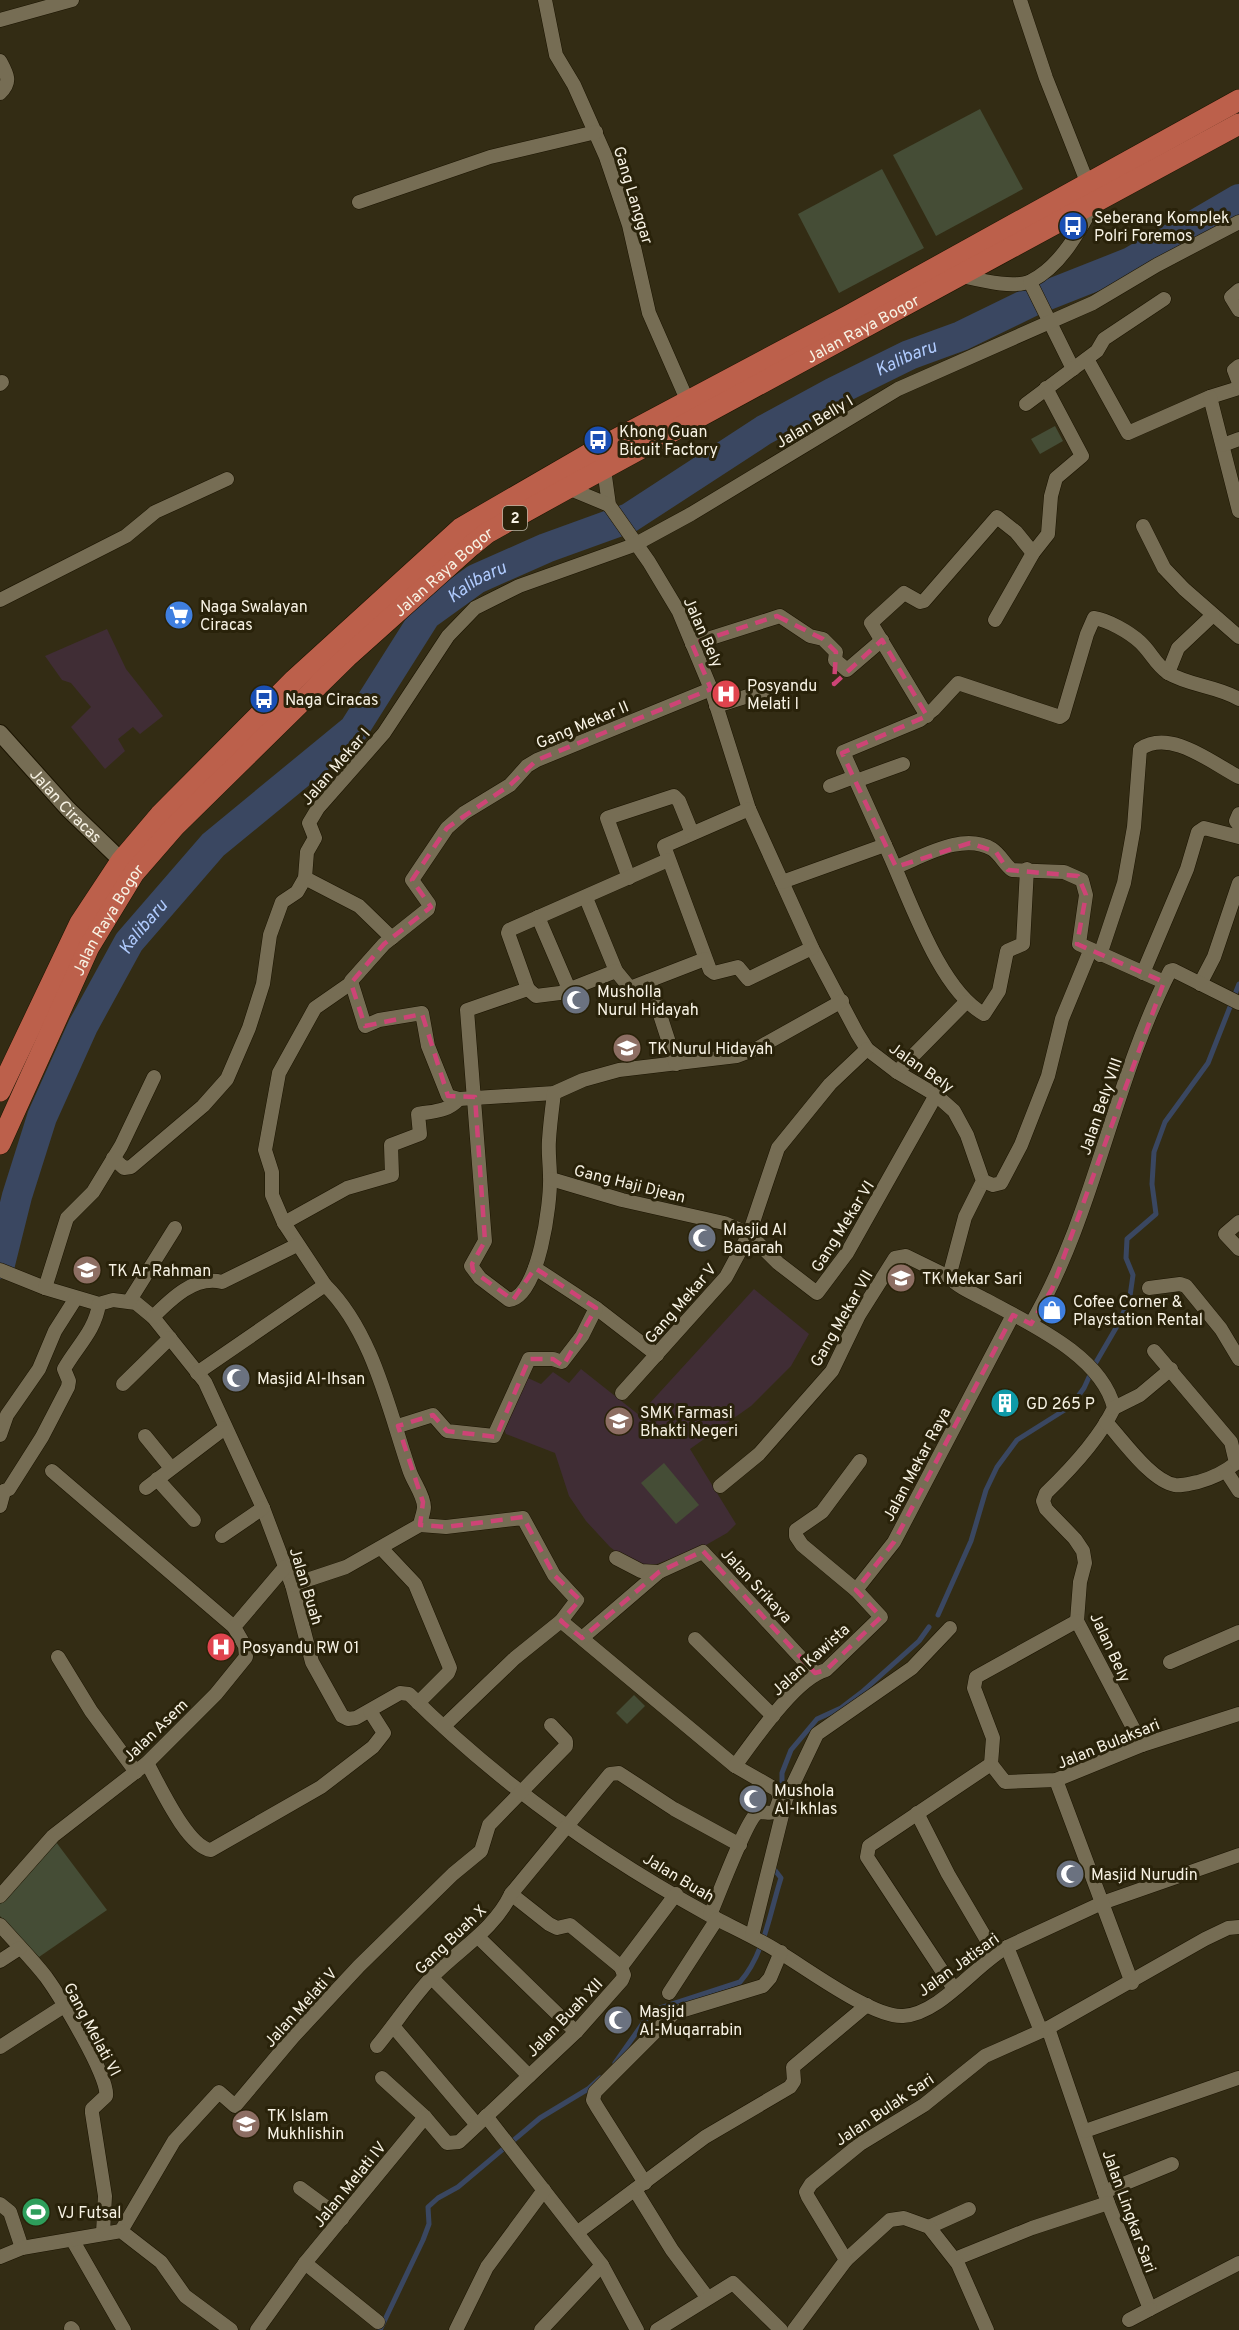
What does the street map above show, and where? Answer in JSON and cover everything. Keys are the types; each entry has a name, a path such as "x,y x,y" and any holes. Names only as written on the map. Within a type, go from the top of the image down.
{"highway":[{"name":"Jalan Raya Bogor","path":"0,1144 89,946 128,867 160,815 279,694 424,559 475,518 564,479 962,276 1239,100"},
{"name":"Jalan Raya Bogor","path":"599,460 688,402 1091,193 1239,124"},
{"name":"Jalan Raya Bogor","path":"0,1091 80,923 128,867"}],"street":[{"path":"0,20 72,0"},
{"name":"Gang Langgar","path":"545,0 556,55 596,132 629,225 648,314 688,402"},
{"path":"1020,0 1046,78 1091,193 1078,234 1035,294"},
{"path":"0,61 8,80 0,93"},
{"path":"359,202 490,157 596,132"},
{"name":"Jalan Belly I","path":"631,540 691,514 898,389 1093,303 1157,265 1239,222"},
{"path":"962,276 1035,294 1073,369"},
{"path":"1239,290 1231,297 1239,310"},
{"path":"1026,404 1097,351 1104,339 1164,298"},
{"path":"1088,358 1128,433 1210,397 1239,388"},
{"path":"1239,366 1234,369 1239,383"},
{"path":"995,620 1033,553 1048,534 1051,496 1056,478 1082,456 1046,388"},
{"path":"1210,397 1238,503"},
{"path":"1223,445 1239,439"},
{"name":"Jalan Bely","path":"599,460 611,509 663,584 693,644 711,689 749,809 812,948 867,1049 897,1072 936,1095 954,1111 962,1122 983,1181"},
{"path":"0,600 126,536 155,512 227,479"},
{"path":"564,479 611,509"},
{"path":"927,716 871,624 904,593 920,602 924,601 998,517 1016,532 1033,553"},
{"path":"1143,526 1164,568 1239,637"},
{"name":"Jalan Mekar I","path":"305,878 307,852 315,838 309,823 318,808 384,733 461,620 475,608 519,586 631,540"},
{"path":"1168,673 1178,648 1214,615"},
{"path":"693,644 780,616 810,636 823,639 836,652 835,660 846,670 853,667 882,640"},
{"path":"1027,869 1023,944 1007,951 999,991 988,1012 983,1014 966,1002 949,979 929,941 844,752 927,716 959,683 1060,717 1063,715 1087,634 1096,617 1141,642 1154,662 1168,673 1187,682 1237,693"},
{"path":"716,705 777,687"},
{"name":"Gang Mekar II","path":"392,938 429,907 412,880 447,828 464,813 510,785 527,766 537,760 711,689"},
{"name":"Jalan Ciracas","path":"0,733 45,786 128,867"},
{"path":"1171,1369 1140,1395 1114,1408 1109,1390 1089,1366 1031,1324 964,1288 949,1276 964,1217 983,1181 993,1185 1001,1183 1021,1144 1048,1076 1062,1019 1090,951 1124,883 1134,827 1140,749 1151,742 1170,742 1239,777"},
{"path":"830,786 903,764"},
{"path":"629,878 607,818 674,796 679,801 692,833"},
{"path":"749,809 666,844 664,848 705,959 711,972 738,967 748,979 812,948"},
{"path":"1239,814 1236,821 1239,825"},
{"path":"1143,973 1187,869 1198,832 1204,828 1239,837"},
{"path":"896,867 963,843 989,848 1000,856 1012,870 1027,869 1071,874 1082,880 1086,896 1078,940 1090,951 1164,982 1173,970 1235,1002"},
{"path":"782,882 885,845"},
{"path":"616,971 569,990 536,996 528,989 507,933 510,929 586,898 668,860"},
{"path":"113,1158 124,1168 131,1167 203,1107 227,1079 249,1028 263,984 270,935 282,902 297,892 305,878 359,906 392,938 351,983 315,1008 279,1073 265,1150 272,1172 272,1195 284,1223 325,1285 343,1305 357,1331 398,1426 410,1472 424,1506 420,1524"},
{"path":"1200,984 1214,957 1239,884"},
{"path":"586,898 616,971 629,988 705,959"},
{"path":"538,917 569,990"},
{"path":"649,981 676,1064"},
{"name":"Jalan Bely VIII","path":"1031,1324 1052,1289 1073,1236 1128,1073 1164,982"},
{"path":"351,983 365,1026 379,1020 422,1013 428,1046 448,1096 459,1099 554,1093 583,1080 619,1070 725,1058 758,1048 842,1001"},
{"path":"528,989 467,1010 485,1241 473,1261 472,1269 506,1299 513,1300 520,1295 536,1268 544,1236 550,1179"},
{"path":"897,1072 966,1002"},
{"name":"Gang Mekar V","path":"622,1393 726,1277 749,1234 773,1156 830,1084 867,1049"},
{"path":"45,1288 67,1218 93,1192 154,1077"},
{"name":"Gang Haji Djean","path":"554,1093 549,1141 550,1179 622,1200 724,1223 749,1234"},
{"name":"Gang Mekar VI","path":"749,1234 812,1292 820,1292 848,1253 936,1095"},
{"path":"284,1223 347,1188 393,1175 391,1145 420,1134 418,1114 442,1111 459,1099"},
{"path":"1239,1222 1225,1235 1239,1249"},
{"path":"0,1270 45,1288 99,1304 113,1300 130,1300 175,1228"},
{"path":"153,1317 176,1294 206,1282 222,1282 236,1277 297,1245"},
{"name":"Gang Mekar VII","path":"720,1486 765,1448 832,1371 859,1315 895,1258 906,1256 949,1276"},
{"path":"536,1268 596,1308 657,1355"},
{"path":"1149,1288 1180,1284 1186,1286 1221,1329 1239,1359"},
{"path":"197,1373 325,1285"},
{"path":"0,1435 7,1415 39,1369 55,1331 76,1298"},
{"name":"Jalan Buah","path":"130,1300 153,1317 211,1392 225,1428 263,1508 292,1586 312,1662 339,1712 350,1719 370,1711 402,1692 409,1694 521,1793 565,1826 714,1917 776,1950"},
{"path":"0,1506 2,1489 9,1489 42,1437 68,1387 69,1381 64,1369 89,1334 96,1319 99,1304"},
{"path":"398,1426 433,1415 447,1431 494,1436 529,1359 553,1359 562,1362 582,1336 596,1308"},
{"name":"Jalan Mekar Raya","path":"856,1590 894,1542 1012,1315"},
{"path":"123,1384 170,1338"},
{"path":"1106,1422 1152,1472 1170,1484 1184,1485 1226,1471 1236,1463 1232,1442 1154,1351"},
{"name":"Jalan Bely","path":"1114,1408 1087,1449 1046,1493 1043,1501 1046,1509 1075,1539 1085,1557 1077,1621 1142,1745"},
{"path":"194,1520 152,1484 225,1428"},
{"path":"145,1436 171,1468"},
{"path":"856,1590 802,1545 796,1536 796,1530 822,1512 860,1461"},
{"path":"52,1471 234,1627 285,1567"},
{"path":"1226,1471 1239,1491"},
{"path":"222,1536 263,1508"},
{"path":"292,1586 346,1568 382,1549 420,1524 446,1527 523,1518 554,1575 578,1600 561,1621 492,1679 444,1726"},
{"path":"382,1549 415,1584 450,1668 448,1673 418,1703"},
{"name":"Jalan Srikaya","path":"582,1638 659,1572 697,1553 706,1554 815,1673"},
{"path":"616,1558 635,1569 659,1572"},
{"name":"Jalan Kawista","path":"735,1766 773,1716 815,1673 826,1670 881,1617 856,1590"},
{"path":"561,1621 735,1766 777,1790 780,1796 777,1811 772,1814 757,1814 740,1845 714,1917 669,1993"},
{"path":"1056,1780 1005,1782 991,1764 993,1738 974,1688 976,1677 1077,1621"},
{"name":"Jalan Asem","path":"0,1896 53,1836 147,1763 242,1664 246,1657 245,1646 234,1627"},
{"path":"755,1937 786,1799 817,1734 912,1668 950,1628"},
{"path":"1170,1662 1239,1632"},
{"path":"695,1639 773,1716"},
{"path":"58,1657 91,1711 136,1772"},
{"path":"147,1763 181,1822 199,1846 206,1849 216,1848 314,1792 373,1747 384,1733 370,1711"},
{"name":"Jalan Bulaksari","path":"1132,1983 1056,1780 1142,1745 1239,1714"},
{"path":"521,1793 566,1746 566,1741 551,1725"},
{"path":"954,1989 867,1857 869,1846 991,1764"},
{"name":"Gang Buah X","path":"377,2046 432,1978 478,1937 503,1910 511,1894 606,1777 619,1773 674,1809 740,1845"},
{"name":"Jalan Melati V","path":"121,2231 174,2141 219,2092 235,2106 293,2037 359,1966 453,1874 481,1851 489,1825 521,1793"},
{"name":"Jalan Lingkar Sari","path":"917,1813 948,1874 1001,1950 1044,2030 1085,2131 1106,2197 1150,2309"},
{"name":"Jalan Jatisari","path":"776,1950 867,2005 898,2016 906,2016 922,2010 954,1989 1001,1950 1102,1903 1239,1855"},
{"path":"511,1894 549,1924 557,1928 570,1924 621,1967"},
{"name":"Jalan Buah XII","path":"482,2120 576,2032 623,1979 621,1967 676,1894"},
{"name":"Gang Melati VI","path":"0,1924 45,1977 64,2006 107,2089 106,2096 92,2113 105,2196 103,2233"},
{"name":"Jalan Bulak Sari","path":"846,2260 808,2197 806,2192 811,2184 860,2144 924,2105 972,2065 1132,1983 1205,1939 1228,1928 1239,1927"},
{"path":"478,1937 576,2032"},
{"path":"0,1961 20,1948"},
{"path":"707,2297 672,2250 593,2100 595,2092 664,2022 680,2010 763,1986 770,1978 776,1950"},
{"path":"432,1978 529,2076"},
{"path":"578,2232 705,2137 790,2086 794,2081 793,2067 867,2005"},
{"path":"0,2047 64,2006"},
{"path":"393,2026 482,2120 510,2145 602,2265 637,2330"},
{"path":"382,2078 425,2117 447,2144 459,2142 482,2120"},
{"path":"1085,2131 1238,2078"},
{"name":"Jalan Melati IV","path":"257,2330 305,2263 425,2117"},
{"path":"955,2259 1106,2197 1173,2164"},
{"path":"300,2188 342,2219"},
{"path":"456,2330 487,2266 544,2190"},
{"path":"0,2204 10,2212 22,2248"},
{"path":"929,2227 969,2209"},
{"path":"794,2330 846,2260 890,2220 904,2218 929,2227 955,2259 987,2330"},
{"path":"0,2256 22,2248 121,2231 161,2262 185,2296 231,2330"},
{"path":"73,2241 124,2330"},
{"path":"305,2263 378,2322"},
{"path":"1130,2320 1239,2263"},
{"path":"542,2330 602,2265"},
{"path":"657,2330 707,2297 734,2283 781,2330"}],"highlighted area":[{"path":"777,616 823,639 836,652 834,684 882,640 927,716 842,753 896,867 970,843 996,852 1008,870 1078,876 1086,895 1077,944 1164,982 1052,1289 1031,1324 1013,1315 894,1542 856,1590 881,1617 826,1670 815,1673 703,1551 659,1572 582,1638 561,1621 580,1600 554,1575 523,1517 446,1527 420,1525 423,1502 398,1426 433,1415 447,1431 496,1437 529,1359 553,1359 563,1366 596,1308 535,1268 513,1300 473,1271 472,1264 485,1241 475,1097 448,1096 422,1014 365,1026 351,983 384,944 431,907 412,880 447,828 510,785 537,760 711,689 692,644"}],"shaded area":[{"path":"107,629 126,669 163,716 140,734 133,727 118,739 125,751 105,769 71,727 91,707 71,683 62,680 45,656"},
{"name":"SMK Farmasi Bhakti Negeri","path":"754,1289 809,1334 791,1366 751,1406 690,1449 736,1524 727,1533 706,1545 652,1566 632,1564 610,1547 586,1521 569,1496 555,1453 506,1434 504,1429 528,1378 541,1384 553,1372 569,1383 581,1369 639,1415"}],"green space":[{"path":"980,109 1023,189 936,236 893,155"},
{"path":"882,169 924,248 839,293 798,214"},
{"path":"1055,426 1063,441 1040,454 1031,439"},
{"path":"664,1463 699,1505 676,1524 641,1483"},
{"path":"634,1695 645,1706 627,1724 616,1713"},
{"path":"56,1842 107,1910 39,1957 0,1916 0,1902"}],"waterway":[{"name":"Kalibaru","path":"0,1264 17,1196 42,1117 83,1026 129,942 213,845 354,729 426,615 476,579 546,548 629,518 764,430 834,392 909,355 961,336 1035,300 1131,262 1239,199"},
{"path":"938,1615 971,1541 986,1490 997,1467 1017,1440 1071,1406 1084,1388 1120,1321 1130,1296 1133,1275 1126,1258 1127,1239 1156,1214 1152,1184 1154,1152 1165,1122 1208,1063 1239,984"},
{"path":"782,1791 782,1773 791,1750 817,1719 841,1708 862,1692 919,1641 929,1627"},
{"path":"615,2063 648,2016 657,2009 740,1982 755,1959 765,1933 781,1878 774,1869"},
{"path":"380,2330 423,2240 429,2224 428,2207 438,2198 458,2187 540,2118 588,2089 600,2078"}],"place":[{"name":"Seberang Komplek Polri Foremos","path":"1073,226"},
{"name":"Khong Guan Bicuit Factory","path":"598,440"},
{"name":"Naga Swalayan Ciracas","path":"179,615"},
{"name":"Posyandu Melati I","path":"726,694"},
{"name":"Naga Ciracas","path":"264,699"},
{"name":"Musholla Nurul Hidayah","path":"576,1000"},
{"name":"TK Nurul Hidayah","path":"627,1048"},
{"name":"Masjid Al Baqarah","path":"702,1238"},
{"name":"TK Ar Rahman","path":"87,1270"},
{"name":"TK Mekar Sari","path":"901,1278"},
{"name":"Cofee Corner & Playstation Rental","path":"1052,1310"},
{"name":"Masjid Al-Ihsan","path":"236,1378"},
{"name":"GD 265 P","path":"1005,1403"},
{"name":"SMK Farmasi Bhakti Negeri","path":"619,1421"},
{"name":"Posyandu RW 01","path":"221,1647"},
{"name":"Mushola Al-Ikhlas","path":"753,1799"},
{"name":"Masjid Nurudin","path":"1070,1874"},
{"name":"Masjid Al-Muqarrabin","path":"618,2020"},
{"name":"TK Islam Mukhlishin","path":"246,2124"},
{"name":"VJ Futsal","path":"36,2212"}]}
